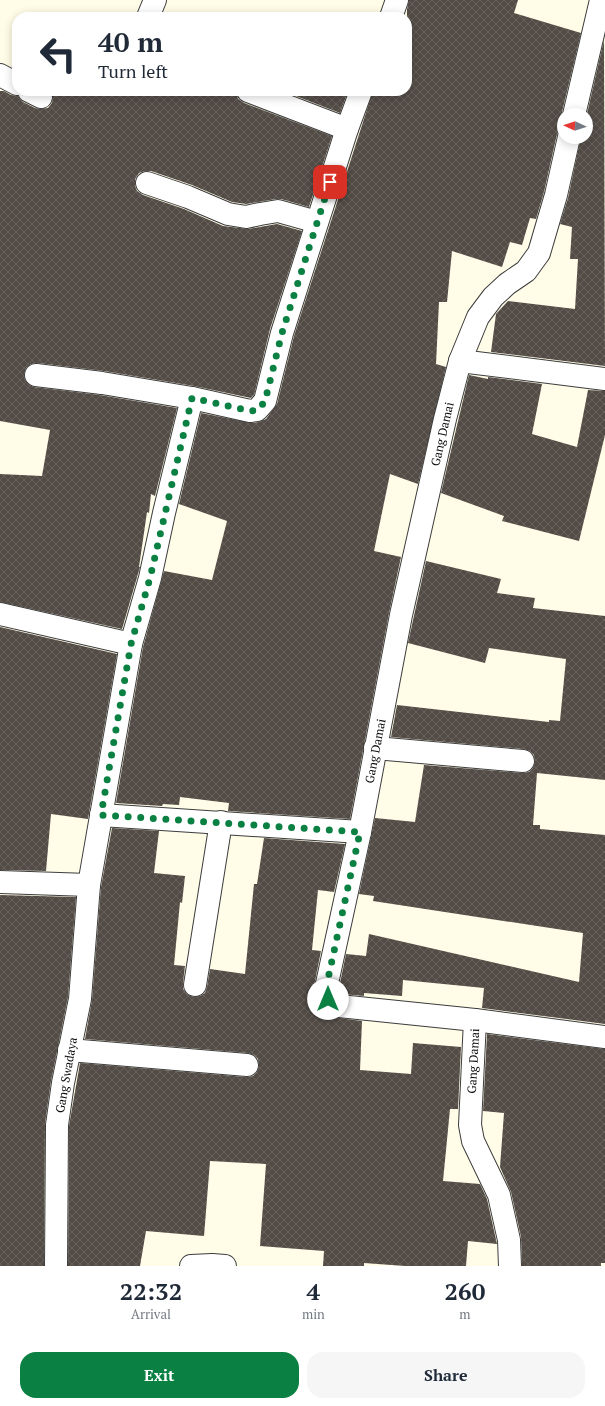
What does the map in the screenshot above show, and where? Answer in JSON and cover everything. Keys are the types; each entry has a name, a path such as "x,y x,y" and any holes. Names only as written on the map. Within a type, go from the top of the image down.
{"street":[{"path":"150,12 155,0"},
{"path":"393,12 397,0"},
{"path":"576,108 601,0"},
{"path":"0,76 12,82"},
{"path":"261,96 347,129"},
{"path":"36,375 102,383 192,398 250,411 258,410 265,401 282,333 347,129 359,96"},
{"name":"Gang Damai","path":"510,1266 510,1240 499,1195 473,1141 470,1125 475,1020 339,1006 328,999 326,988 360,832 401,615 445,419 460,360 478,317 493,296 506,284 526,272 539,253 556,195 567,144"},
{"path":"147,183 188,197 228,214 246,217 278,212 317,222"},
{"path":"460,360 605,379"},
{"name":"Gang Swadaya","path":"56,1266 57,1125 69,1050 80,999 89,885 131,644 150,578 192,398"},
{"path":"0,614 131,644"},
{"path":"375,748 523,761"},
{"path":"101,815 360,832"},
{"path":"195,985 221,822"},
{"path":"0,882 89,885"},
{"path":"475,1020 605,1037"},
{"path":"69,1050 247,1065"},
{"path":"191,1266 225,1266"}],"building":[{"path":"409,0 518,0 514,13 581,33 563,108 557,108 557,134 544,192 536,219 530,218 522,245 510,242 502,267 452,251 447,302 439,302 436,364 446,367 418,484 390,474 374,551 401,557 350,819 228,811 229,803 180,797 179,805 163,804 162,806 116,803 143,647 164,571 212,580 227,521 179,504 201,413 252,423 266,419 277,404 294,336 371,96 412,96 412,12 407,12"},
{"path":"604,40 605,366 491,352 496,314 508,301 575,309 578,259 570,259 572,227 560,224 568,198 580,144 593,144 593,108 588,108"},
{"path":"0,91 4,91 12,96 18,96 23,102 35,108 41,109 48,108 52,103 53,96 237,96 238,99 244,103 332,136 309,207 281,199 246,204 232,202 192,185 151,171 139,173 135,179 137,191 143,195 184,209 223,226 248,229 277,224 302,231 270,329 254,395 251,398 194,386 104,371 38,363 31,364 26,368 24,374 25,380 29,385 34,387 100,395 177,408 155,496 151,494 149,513 147,512 140,567 122,629 0,602 0,474 42,476 50,430 0,421"},
{"path":"296,96 346,96 340,113"},
{"path":"469,375 488,379 488,377 542,384 532,434 577,447 588,390 605,391 605,435 579,541 502,521 504,516 441,493"},
{"path":"426,561 501,579 497,593 535,598 533,608 605,616 605,780 537,773 533,825 540,825 540,829 605,835 605,1024 482,1008 484,988 403,980 402,996 364,993 364,996 343,994 339,991 346,954 366,956 369,934 579,982 583,933 373,901 374,896 359,894 375,818 415,822 424,765 522,773 529,772 533,768 535,762 534,755 530,751 524,749 391,737 397,705 549,722 549,720 560,721 566,659 489,648 485,663 408,643"},
{"path":"0,627 117,654 88,819 51,814 46,871 0,870"},
{"path":"112,828 159,831 154,873 185,876 182,903 180,902 174,965 185,966 183,989 187,994 193,997 200,996 205,993 210,969 245,974 254,884 257,884 264,838 345,844 334,892 318,890 312,950 321,951 314,986 316,1002 321,1009 333,1017 362,1021 360,1070 411,1074 413,1043 461,1047 458,1109 450,1109 443,1181 480,1184 487,1199 497,1244 468,1241 466,1266 405,1266 364,1263 364,1266 323,1266 324,1251 260,1246 266,1164 210,1161 204,1236 146,1231 140,1266 68,1266 69,1126 80,1063 246,1077 253,1076 257,1072 259,1066 258,1059 254,1055 248,1053 85,1039 92,1000 101,887"},
{"path":"0,895 76,897 68,997 51,1081 45,1123 44,1266 0,1266"},
{"path":"487,1034 605,1049 605,1263 601,1263 601,1266 522,1266 521,1237 511,1192 500,1167 504,1113 483,1111"}],"route":[{"path":"328,999 326,988 360,832 101,815 131,644 150,578 192,398 250,411 258,410 262,406 265,401 282,333 330,182"}]}
